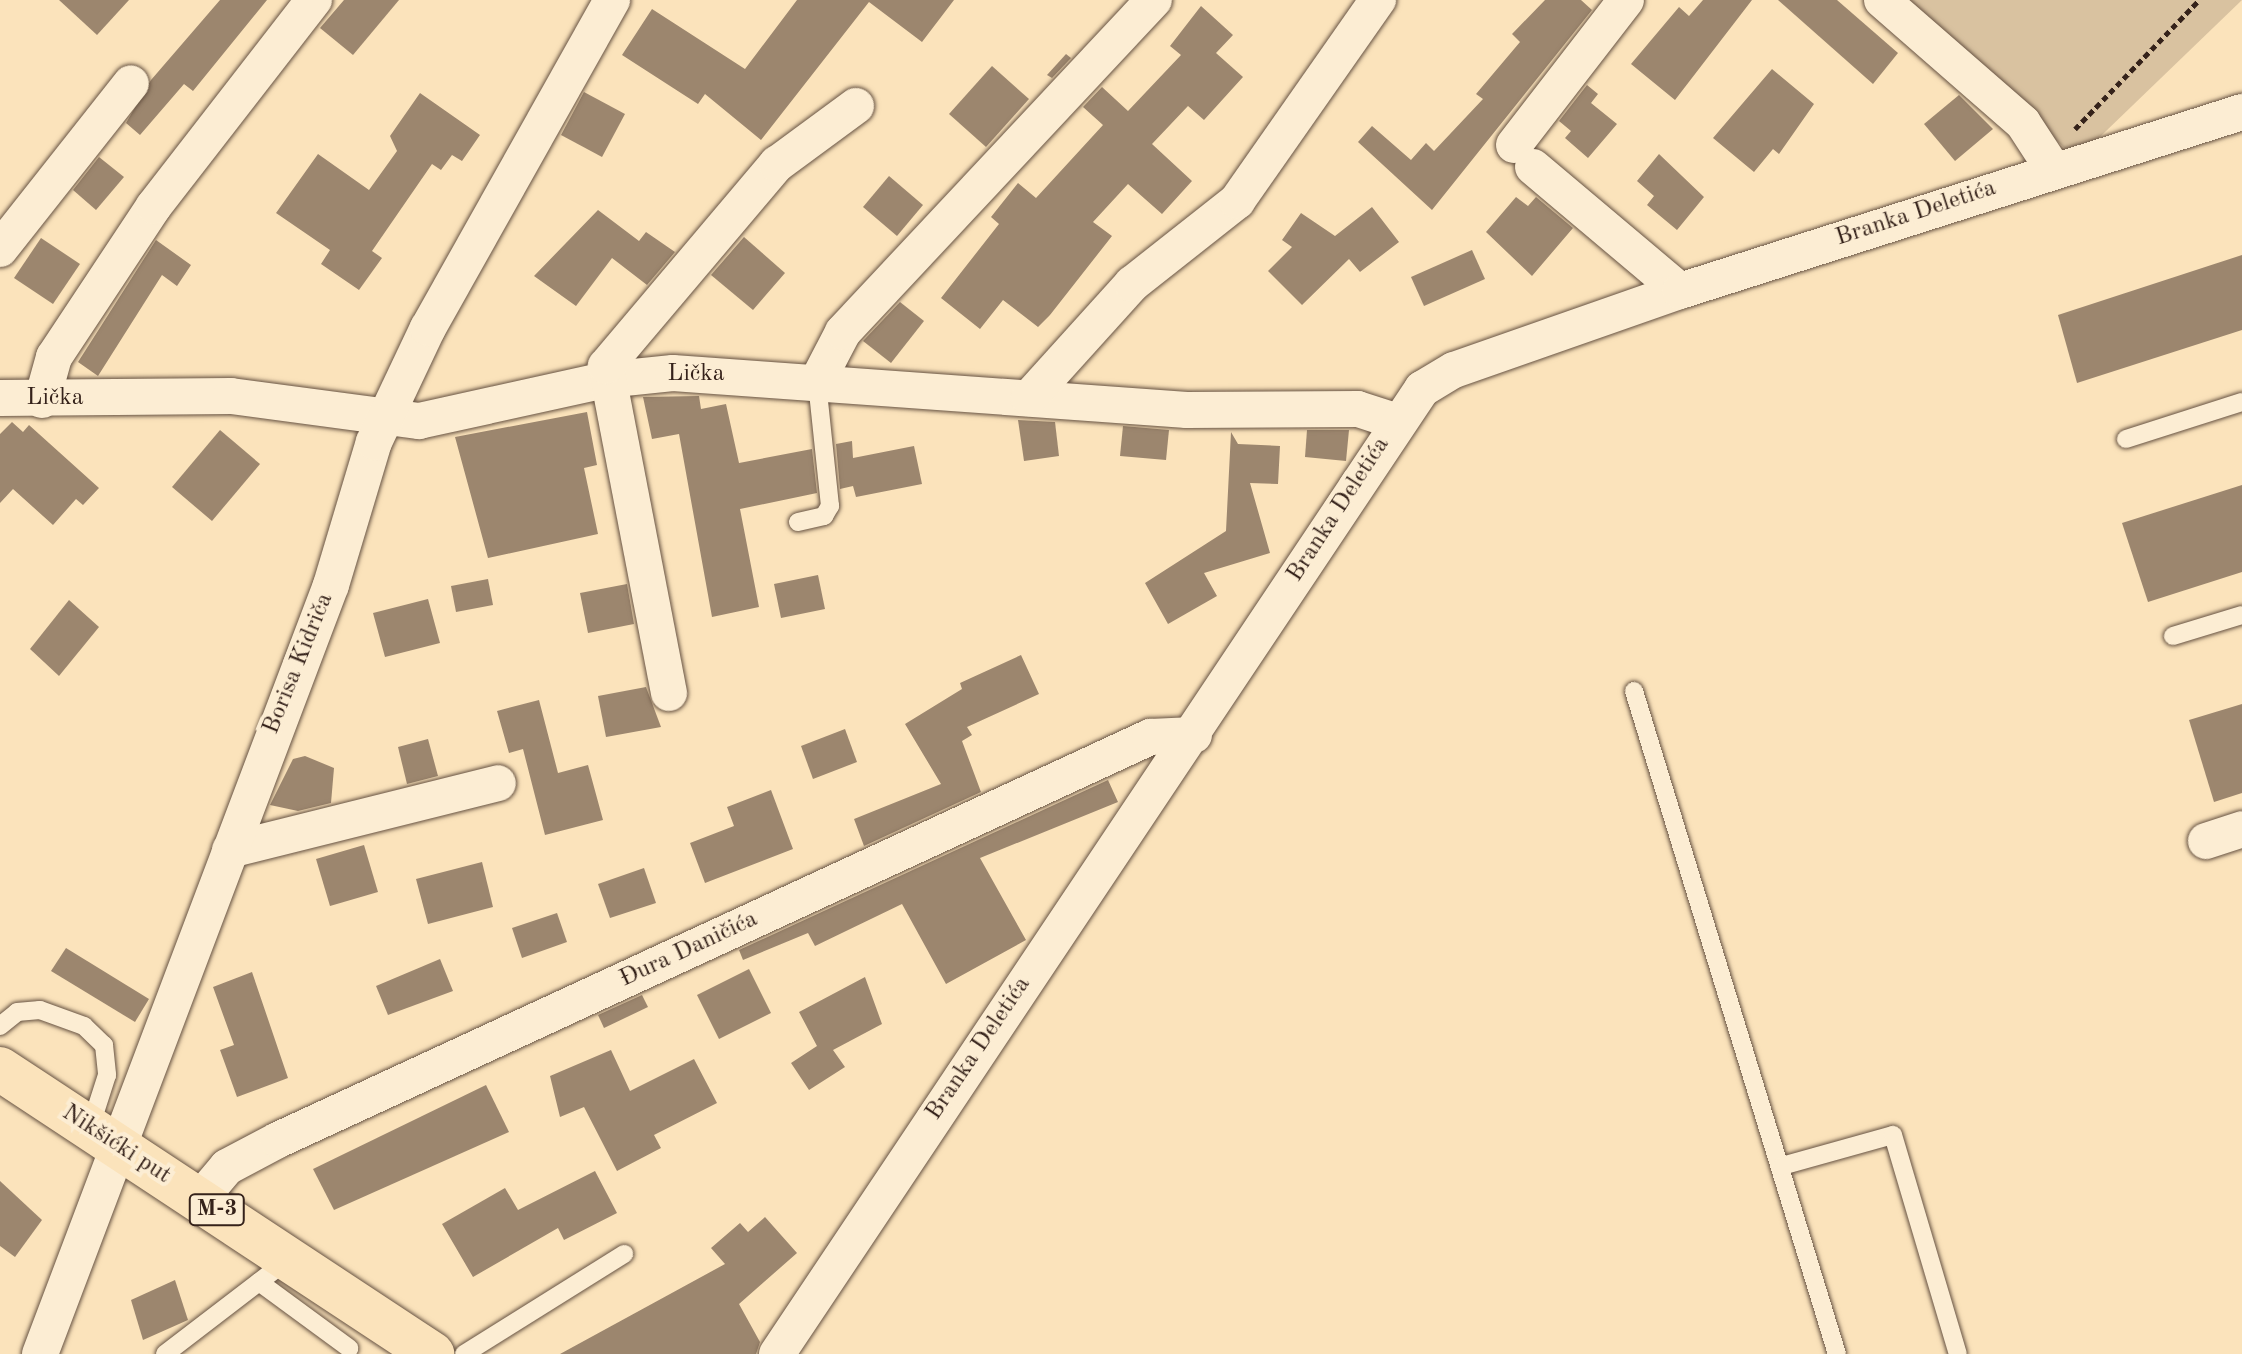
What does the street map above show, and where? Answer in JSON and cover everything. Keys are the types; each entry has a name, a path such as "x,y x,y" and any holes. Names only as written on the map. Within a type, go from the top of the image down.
{"main road":[{"name":"Nikšićki put","path":"2,1073 200,1199 275,1270 432,1354"}],"street":[{"path":"42,400 54,357 154,206 314,0"},
{"name":"Borisa Kidriča","path":"40,1354 104,1137 230,850 385,418 612,0"},
{"path":"817,382 843,332 1154,0"},
{"path":"1029,398 1132,284 1237,201 1378,0"},
{"path":"1626,0 1523,156 1680,291"},
{"path":"1882,0 2023,123 2050,164"},
{"path":"0,249 131,83"},
{"path":"669,693 605,380 620,344 777,164 856,106"},
{"name":"Branka Deletića","path":"777,1354 1194,735 1396,421 1422,389 1454,370 2050,164 2242,112"},
{"name":"Lička","path":"0,398 231,396 385,418 447,418 605,380 673,373 1187,410 1358,409 1396,421"},
{"name":"Đura Daničića","path":"200,1199 227,1167 278,1140 1150,737 1194,735"},
{"path":"230,850 498,783"},
{"path":"2206,841 2242,829"}],"lane":[{"path":"798,522 824,516 830,506 817,382"},
{"path":"2126,439 2242,402"},
{"path":"2173,636 2242,615"},
{"path":"1634,691 1782,1166 1837,1354"},
{"path":"0,1026 17,1012 40,1010 84,1026 104,1045 107,1075 104,1137"},
{"path":"1782,1166 1893,1135 1958,1354"},
{"path":"464,1354 624,1254"},
{"path":"165,1354 275,1270 349,1348"}],"path":[{"path":"2050,164 2199,0"}],"shaded area":[{"path":"1900,0 2242,0 2077,159"}],"building":[{"path":"59,0 129,0 97,35"},
{"path":"220,0 267,0 193,91 184,84 140,135 126,123 151,80"},
{"path":"344,0 399,0 353,55 320,28"},
{"path":"797,0 954,0 922,42 869,2 761,140 705,94 698,104 622,55 652,9 745,69"},
{"path":"1545,0 1581,0 1592,10 1432,210 1358,142 1372,126 1411,160 1426,143 1434,151 1483,99 1476,94 1520,42 1512,34"},
{"path":"1703,0 1752,0 1675,100 1631,64 1679,7 1689,16"},
{"path":"1778,0 1837,0 1898,53 1873,84"},
{"path":"1201,6 1233,35 1216,53 1243,77 1204,120 1188,106 1152,144 1192,181 1162,214 1128,184 1093,222 1112,236 1038,327 1003,300 980,329 941,298 999,224 991,217 1018,183 1036,198 1103,125 1083,107 1102,87 1128,111 1181,55 1170,46"},
{"path":"1066,54 1071,58 1052,78 1047,75"},
{"path":"992,66 1029,99 986,147 949,114"},
{"path":"1772,69 1814,104 1779,154 1773,149 1754,172 1713,138"},
{"path":"1587,85 1598,94 1591,103 1617,124 1588,158 1565,138 1571,131 1559,121"},
{"path":"584,92 625,114 602,157 561,135"},
{"path":"420,93 480,135 462,161 452,155 441,170 432,164 372,251 382,258 359,290 321,264 330,250 276,213 318,154 369,190 397,151 390,136"},
{"path":"1959,95 1993,129 1955,161 1924,124"},
{"path":"1659,154 1704,197 1677,230 1647,205 1654,196 1637,181"},
{"path":"99,157 124,177 96,210 73,190"},
{"path":"889,176 923,205 897,236 863,207"},
{"path":"1516,197 1528,206 1536,197 1573,228 1532,276 1486,232"},
{"path":"1372,207 1399,242 1360,272 1349,259 1302,305 1268,271 1292,247 1282,240 1301,213 1335,236"},
{"path":"598,210 639,241 646,232 675,252 647,285 612,258 576,306 534,276"},
{"path":"744,237 785,273 753,310 711,275"},
{"path":"41,238 80,264 53,304 14,278"},
{"path":"156,240 191,265 177,286 162,275 98,376 78,362"},
{"path":"1472,250 1485,279 1424,306 1411,277"},
{"path":"2242,255 2242,330 2077,383 2058,315"},
{"path":"900,302 924,321 891,363 863,341"},
{"path":"699,396 701,409 726,404 739,463 812,449 817,493 740,509 759,607 712,617 679,434 652,439 643,397"},
{"path":"587,412 597,465 584,468 598,534 488,558 455,437"},
{"path":"1018,420 1055,422 1059,456 1024,461"},
{"path":"12,422 23,432 29,425 99,488 83,505 76,499 53,525 13,489 0,503 0,434"},
{"path":"1123,426 1169,430 1166,460 1120,456"},
{"path":"220,430 260,464 212,521 172,487"},
{"path":"1307,430 1349,430 1346,461 1305,457"},
{"path":"1231,432 1238,444 1280,446 1278,484 1250,483 1270,553 1204,573 1217,596 1168,624 1145,583 1226,531"},
{"path":"852,441 853,458 914,446 922,484 856,497 853,486 840,489 836,444"},
{"path":"2242,485 2242,572 2148,602 2122,523"},
{"path":"818,575 825,609 781,618 774,584"},
{"path":"488,579 493,605 456,612 451,586"},
{"path":"627,584 634,624 588,633 580,593"},
{"path":"428,599 440,643 385,657 373,613"},
{"path":"69,600 99,627 59,676 30,649"},
{"path":"1021,655 1039,694 967,727 972,735 962,741 981,792 864,846 854,819 941,784 905,724 962,689 960,683"},
{"path":"646,687 661,727 606,737 598,696"},
{"path":"539,700 558,773 588,765 603,820 545,835 523,749 509,753 497,711"},
{"path":"2242,704 2242,793 2214,802 2189,720"},
{"path":"845,729 857,762 813,779 801,746"},
{"path":"428,739 438,776 407,784 398,747"},
{"path":"305,756 334,768 331,803 298,811 270,805 293,759"},
{"path":"1108,780 1118,802 980,858 1026,940 946,984 902,904 815,946 808,933 743,960 739,950"},
{"path":"771,790 793,849 705,883 690,843 734,826 727,807"},
{"path":"364,845 378,892 330,906 316,859"},
{"path":"482,862 493,907 428,924 416,879"},
{"path":"644,868 656,903 610,918 598,884"},
{"path":"557,913 567,942 522,958 512,928"},
{"path":"66,948 149,999 135,1022 51,971"},
{"path":"440,959 453,991 388,1015 376,986"},
{"path":"749,969 771,1013 719,1039 697,995"},
{"path":"252,972 288,1078 237,1097 220,1050 234,1045 213,987"},
{"path":"865,977 882,1024 833,1050 845,1067 809,1090 791,1063 817,1046 799,1012"},
{"path":"642,995 648,1007 604,1028 598,1015"},
{"path":"611,1050 630,1091 694,1059 717,1103 654,1135 661,1148 617,1171 584,1107 560,1117 550,1076"},
{"path":"486,1085 509,1132 334,1210 313,1169"},
{"path":"595,1171 617,1213 564,1240 558,1228 473,1277 442,1224 505,1188 518,1210"},
{"path":"0,1181 42,1220 15,1257 0,1246"},
{"path":"765,1217 797,1253 739,1304 760,1342 756,1354 560,1354 725,1264 711,1248 740,1223 748,1232"},
{"path":"175,1280 188,1320 143,1340 131,1300"}]}
